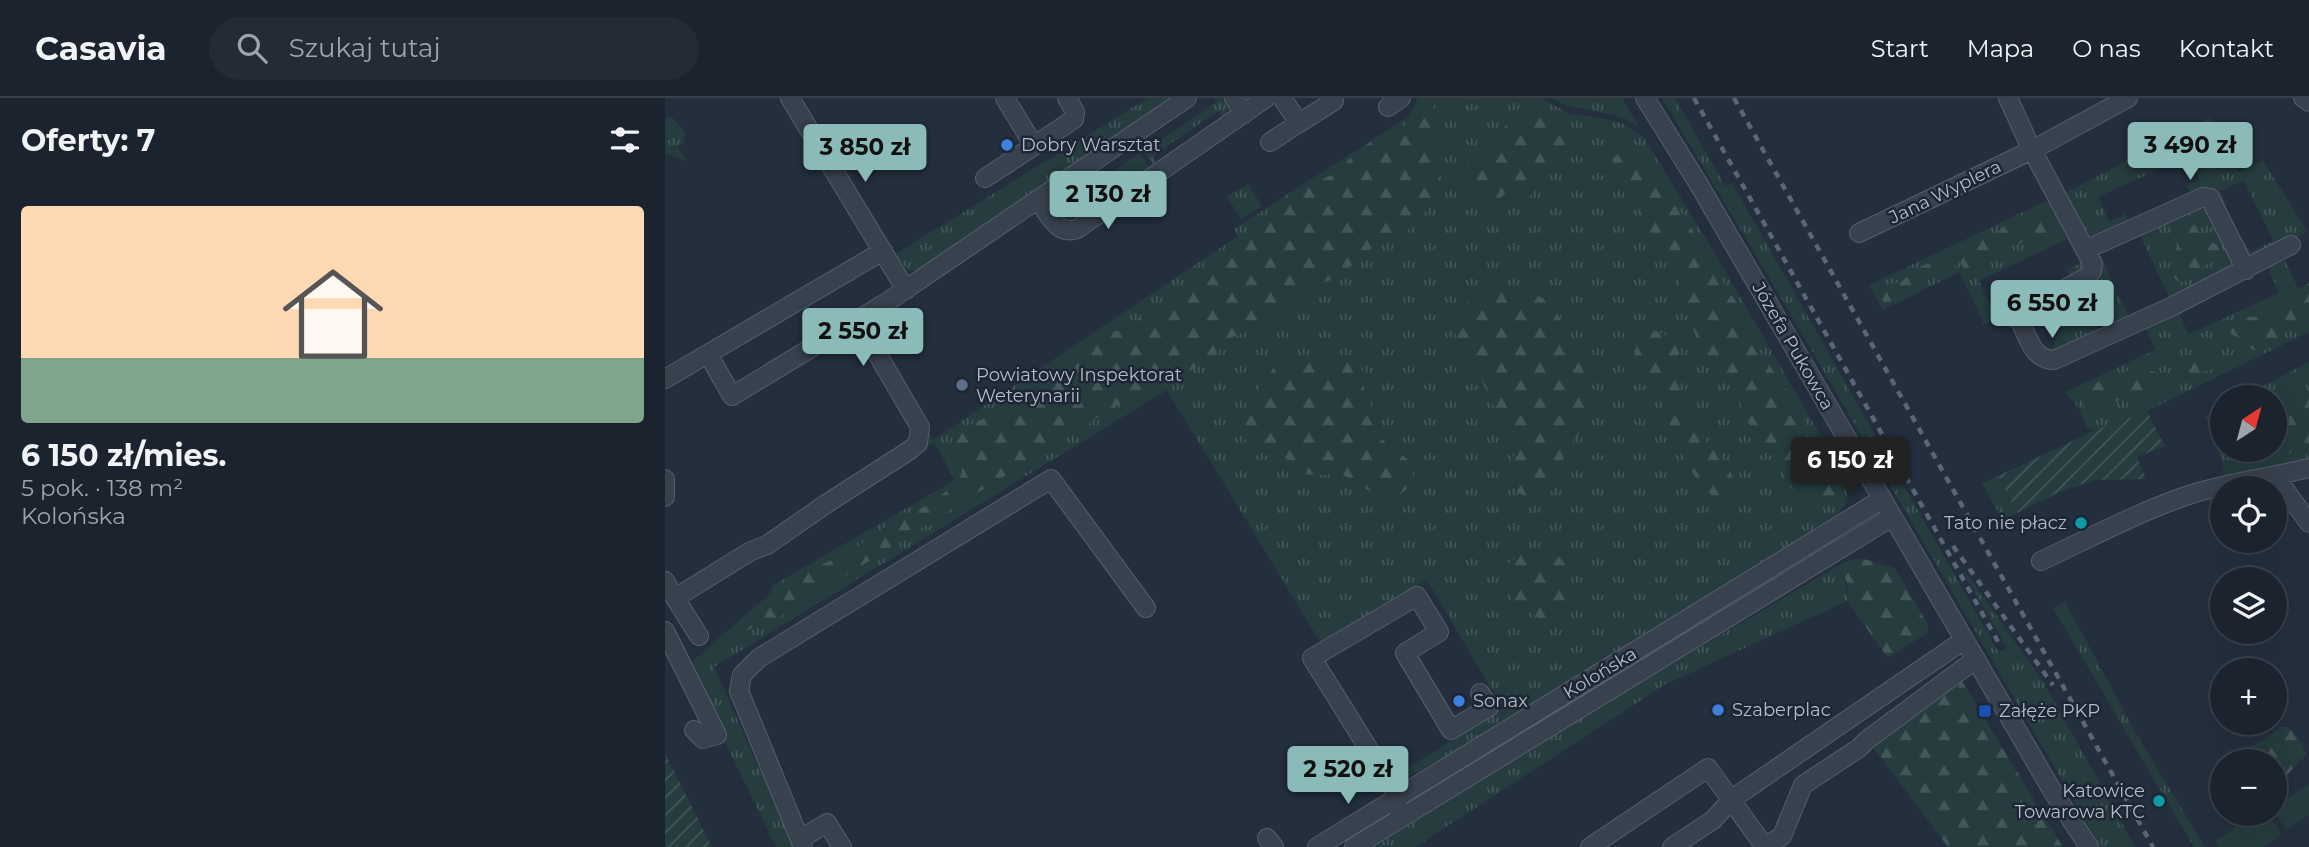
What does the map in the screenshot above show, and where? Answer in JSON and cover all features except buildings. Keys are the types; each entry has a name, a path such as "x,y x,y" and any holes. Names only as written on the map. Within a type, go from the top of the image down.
{"street":[{"path":"790,98 906,290"},
{"path":"1005,98 1034,146"},
{"path":"985,178 1074,119 1076,112 1067,98"},
{"path":"708,354 732,396 906,290 1187,98"},
{"path":"1234,98 1244,114"},
{"path":"1038,199 1060,229 1069,232 1077,229 1266,98"},
{"path":"1282,98 1299,123"},
{"name":"Józefa Pukowca","path":"1645,98 2053,792 2089,847"},
{"path":"2008,98 2032,150 2093,264 2092,271 2085,278 2025,310 2021,317 2020,321 2034,350 2047,360 2054,360 2171,307 2291,245"},
{"name":"Jana Wyplera","path":"1859,233 2032,150 2128,98"},
{"path":"2303,98 2309,103"},
{"path":"1270,142 1333,101"},
{"path":"2085,250 2203,197 2214,202 2246,270"},
{"path":"665,379 883,251"},
{"path":"675,598 751,551 767,545 918,443 920,427 858,321"},
{"path":"2276,476 2309,468"},
{"path":"665,479 665,497"},
{"path":"842,847 827,823 802,843 739,691 742,675 759,658 1051,479 1146,608"},
{"path":"2042,561 2140,513 2210,489"},
{"path":"2287,492 2309,523"},
{"name":"Kolońska","path":"1317,847 1882,499"},
{"name":"Kolońska","path":"1354,847 1892,517"},
{"path":"665,581 699,636"},
{"path":"1395,821 1398,796 1312,658 1417,596 1439,632 1405,653 1451,730 1489,707 1480,692"},
{"path":"665,631 717,735 703,739 694,730"},
{"path":"1672,847 1713,820 1732,799 1964,640"},
{"path":"1590,847 1708,768 1765,847 1782,836 1803,785 1859,748 1976,659"}],"green space":[{"path":"1148,98 1170,98 916,271 909,271 898,262 894,255"},
{"path":"1214,98 1225,98 1228,108 1224,118 1218,111 1154,155 1156,163 1153,165 1144,152 1216,102"},
{"path":"1418,98 1540,98 1571,114 1593,116 1624,124 1644,137 1845,478 1847,499 1840,512 1467,744 1408,777 1405,771 1408,768 1503,708 1427,580 1321,643 1167,390 714,667 794,847 776,847 688,665 771,593 772,586 955,480 934,442 925,447 922,442 926,429 933,440 1238,236 1234,229 1412,113"},
{"path":"1418,98 1430,98 1437,117 1436,150 1441,177 1435,198 1414,226 1398,237 1370,249 1339,277 1302,291 1272,319 1231,338 1215,354 1191,370 1148,386 767,625 757,624 741,635 732,636 737,628 768,606 804,573 854,549 890,523 926,506 957,483 962,472 951,444 953,437 961,429 1005,409 1037,378 1065,369 1096,339 1132,324 1153,306 1175,293 1193,276 1233,253 1246,241 1253,222 1283,208 1312,185 1337,172 1355,153 1376,138 1401,133"},
{"path":"1550,98 1622,98 1639,127 1618,117 1572,107"},
{"path":"1662,98 1675,98 1725,186 1732,183 1999,653 2007,648 1963,572 1965,571 2044,683 2135,847 2101,847"},
{"path":"1522,110 1546,120 1562,133 1568,147 1565,155 1541,170 1533,192 1522,201 1507,192 1499,200 1481,204 1470,196 1467,189 1466,166 1475,155 1496,143 1509,119"},
{"path":"671,116 685,133 683,143 677,146 686,161 665,153 665,120"},
{"path":"2211,117 2231,148 2226,152 2238,172 2263,160 2307,232 2267,252 2247,256 2239,240 2243,238 2250,252 2273,240 2244,180 2220,191 2226,204 2222,206 2191,195 2187,185 2199,179 2188,156 2098,197 2109,222 2125,214 2130,223 2096,237 2085,233 2065,193"},
{"path":"1139,154 1149,170 1142,173 1135,169 1084,204 1081,217 1072,222 1064,220 1057,206 1058,199 1069,191 1075,198"},
{"path":"1619,154 1630,159 1639,169 1672,193 1683,216 1740,307 1757,348 1799,408 1813,449 1837,490 1836,501 1825,506 1804,500 1789,486 1777,462 1745,417 1734,387 1698,344 1677,273 1643,223 1632,193 1612,168 1614,157"},
{"path":"1248,184 1262,206 1241,219 1227,196"},
{"path":"2049,200 2082,265 2081,271 2071,278 2067,270 2080,263 2067,239 1979,281 1990,305 2004,298 2009,307 2005,314 1981,326 1983,320 1959,272 1883,310 1869,285"},
{"path":"2203,202 2242,268 2172,303 2138,231"},
{"path":"2040,210 2048,212 2057,224 2057,229 2051,234 2017,245 2001,246 1982,269 1968,271 1962,266 1963,251 1970,243 1990,237 2009,223 2024,221"},
{"path":"2188,221 2196,226 2202,240 2213,243 2221,250 2216,258 2188,280 2179,282 2170,269 2177,246 2174,229"},
{"path":"1951,250 1957,253 1958,259 1952,270 1933,276 1898,299 1884,302 1876,293 1875,286 1901,282 1915,269"},
{"path":"2099,253 2131,321 2105,333 2082,286"},
{"path":"2282,255 2298,288 2309,283 2309,332 2147,411 2094,431 2087,427 2078,407 2065,392 2155,350 2145,326 2177,311 2189,334 2279,293 2266,264"},
{"path":"2076,286 2087,307 2062,318 2030,310"},
{"path":"2309,289 2309,324 2285,331 2274,342 2256,351 2231,334 2230,331 2238,320 2268,313 2286,291"},
{"path":"1518,291 1541,297 1555,310 1568,346 1585,375 1591,400 1588,417 1562,461 1553,489 1548,494 1531,500 1516,490 1510,480 1508,468 1518,446 1502,425 1482,381 1457,341 1455,332 1458,317 1476,293"},
{"path":"2089,312 2101,335 2048,355 2064,324"},
{"path":"1653,330 1677,342 1678,378 1686,408 1701,434 1727,465 1731,474 1733,482 1723,501 1712,496 1694,475 1681,453 1662,404 1637,364 1637,339"},
{"path":"1337,355 1351,357 1360,365 1365,374 1364,388 1378,433 1412,466 1410,484 1403,493 1395,497 1377,495 1344,476 1303,473 1281,455 1253,444 1239,433 1243,411 1275,366 1288,359 1316,364"},
{"path":"2216,359 2217,368 2202,372 2194,380 2186,382 2179,376 2180,366 2188,361"},
{"path":"2309,362 2309,462 2226,476 2221,462 2287,462 2287,385 2265,385"},
{"path":"2143,369 2167,375 2170,385 2157,398 2126,398 2096,414 2085,410 2080,398 2084,390 2093,383 2113,379 2126,371"},
{"path":"2287,393 2309,393 2309,443 2287,455"},
{"path":"2147,411 2165,446 2137,457 2146,479 2095,480 2062,491 2017,513 1998,476 2094,431"},
{"path":"2210,413 2210,427 2205,416"},
{"path":"2249,462 2276,462 2254,467"},
{"path":"1998,476 2017,513 2003,520 1982,483"},
{"path":"1839,535 1842,539 1403,807 1403,803"},
{"path":"1547,554 1561,559 1568,572 1565,612 1559,624 1550,626 1515,602 1509,588 1507,565 1518,555"},
{"path":"1860,558 1895,568 1928,625 1927,633 1888,658 1847,601 1848,585 1842,572 1844,562"},
{"path":"1844,562 1847,601 1666,684 1415,847 1374,847 1621,694"},
{"path":"2065,602 2137,735 2205,847 2194,847 2053,608"},
{"path":"1961,681 2063,847 1948,847 1870,743"},
{"path":"2289,727 2302,743 2306,755 2287,775 2287,749 2246,749 2271,735 2287,735"},
{"path":"665,753 712,847 665,847"},
{"path":"2309,784 2309,815 2286,830 2283,826 2287,826 2287,799"},
{"path":"2238,826 2276,826 2282,834 2263,847 2219,847 2215,841"}],"railway":[{"path":"1694,98 2001,647"},
{"path":"1734,98 2153,847"},
{"path":"1953,546 2053,685"}],"place":[{"name":"Dobry Warsztat","path":"1007,145"},
{"name":"Powiatowy Inspektorat Weterynarii","path":"962,385"},
{"name":"Tato nie płacz","path":"2081,523"},
{"name":"Sonax","path":"1459,701"},
{"name":"Szaberplac","path":"1718,710"},
{"name":"Załęże PKP","path":"1985,711"},
{"name":"Katowice Towarowa KTC","path":"2159,801"}]}
